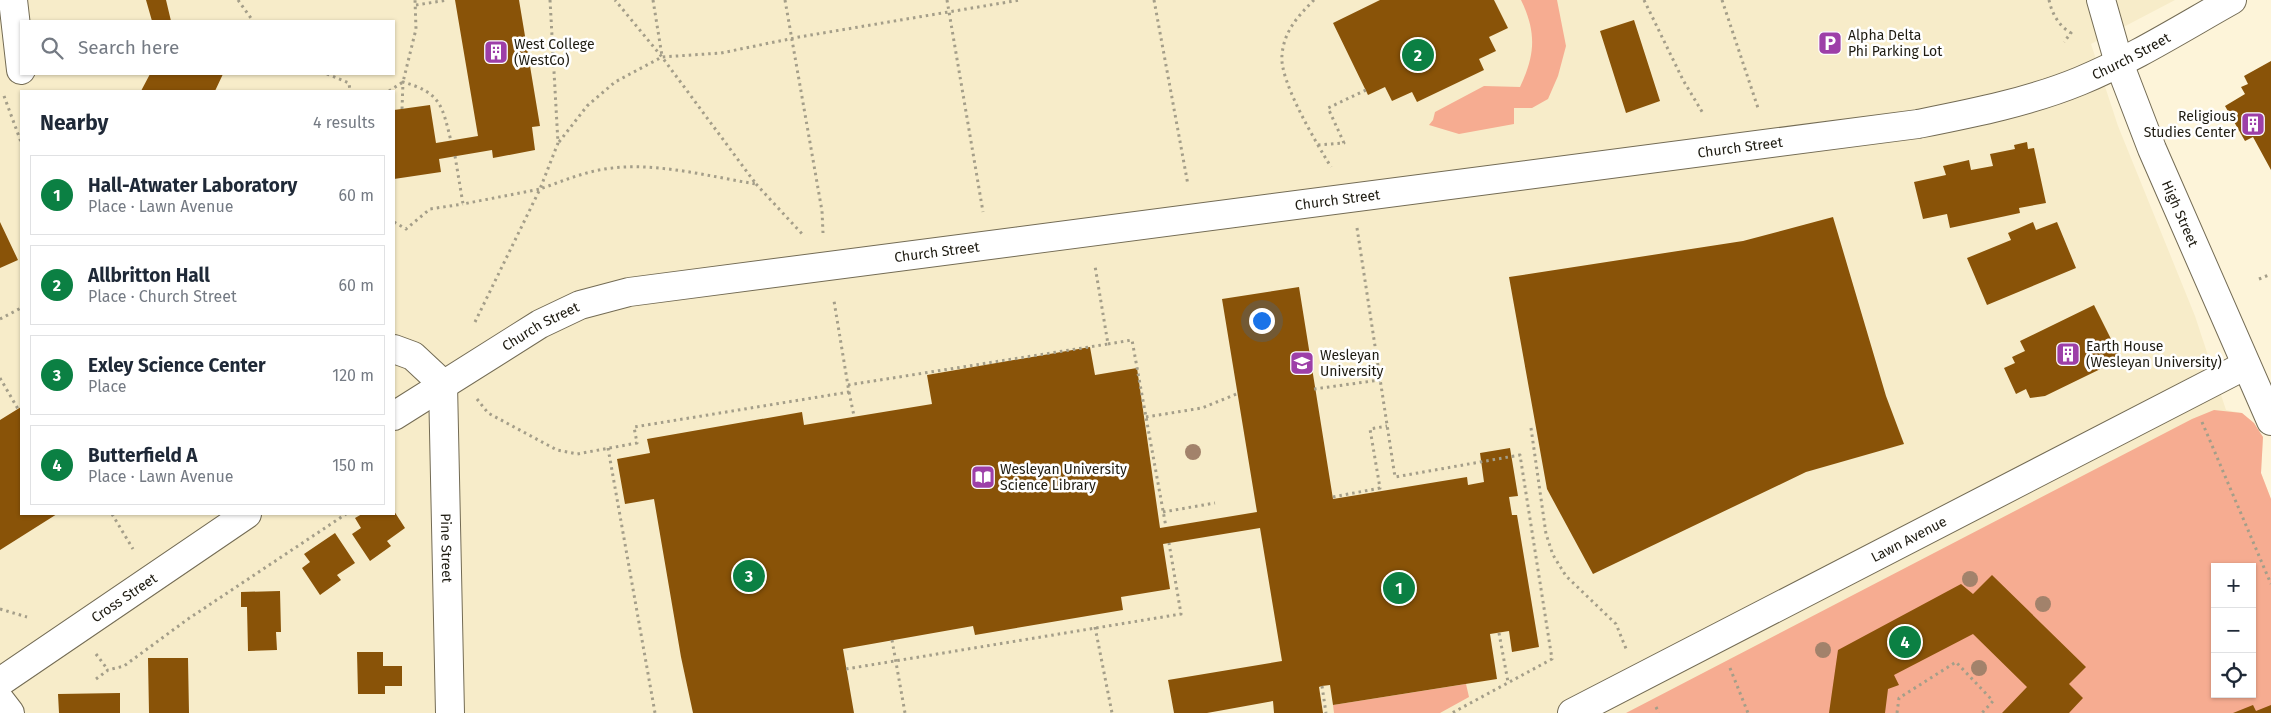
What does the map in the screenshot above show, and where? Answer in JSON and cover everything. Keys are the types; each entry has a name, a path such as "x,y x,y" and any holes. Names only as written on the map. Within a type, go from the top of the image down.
{"street":[{"path":"13,0 20,61"},
{"name":"High Street","path":"2101,0 2119,63 2152,149 2271,421"},
{"name":"Church Street","path":"442,384 540,324 580,305 629,292 1918,124 1975,113 2028,99 2079,82 2119,63 2232,0"},
{"path":"22,75 25,90"},
{"path":"395,349 413,356 442,384 395,415"},
{"name":"Lawn Avenue","path":"1572,713 2246,365"},
{"name":"Pine Street","path":"442,384 450,713"},
{"name":"Cross Street","path":"0,682 247,515"},
{"path":"0,700 10,713"}],"path":[{"path":"238,0 251,20"},
{"path":"402,109 403,82 416,29 415,0"},
{"path":"416,5 448,0"},
{"path":"550,0 558,143"},
{"path":"615,0 662,57 756,184 804,236"},
{"path":"653,0 662,57"},
{"path":"785,0 822,211 823,233"},
{"path":"947,0 983,212"},
{"path":"983,0 984,5"},
{"path":"474,322 540,189 558,143 587,106 615,82 662,57 720,53 949,11 1020,0"},
{"path":"1154,0 1188,185"},
{"path":"1314,0 1297,16 1289,29 1282,58 1285,73 1298,106 1331,167"},
{"path":"1644,0 1683,80 1704,115"},
{"path":"1722,0 1758,108"},
{"path":"2049,0 2051,9 2062,28 2071,33 2064,42"},
{"path":"329,75 349,83 350,90"},
{"path":"391,90 403,82 422,87 435,98 444,112 451,141"},
{"path":"0,87 20,139"},
{"path":"1318,145 1344,143 1328,108 1366,90"},
{"path":"455,156 463,204"},
{"path":"395,223 406,229 430,209 540,189 601,170 621,168 674,170 756,184"},
{"path":"1357,227 1395,477 1520,455 1552,659 1452,713"},
{"path":"1095,266 1108,344"},
{"path":"2258,280 2271,274"},
{"path":"834,301 854,416"},
{"path":"0,319 20,309"},
{"path":"848,385 1132,340 1166,527"},
{"path":"0,378 18,409"},
{"path":"1314,389 1380,380"},
{"path":"475,396 488,413 557,450 578,454 637,444 634,427 849,392"},
{"path":"1146,417 1202,408 1239,393"},
{"path":"2201,419 2271,584"},
{"path":"1332,497 1380,488 1370,429 1387,426"},
{"path":"1532,428 1546,534 1553,555 1566,576 1616,624 1627,651"},
{"path":"608,448 655,713"},
{"path":"1163,512 1215,503"},
{"path":"113,515 133,549"},
{"path":"96,679 108,670 124,666 188,619 344,515"},
{"path":"846,669 1181,614 1169,543"},
{"path":"0,609 27,617"},
{"path":"1095,627 1112,713"},
{"path":"1499,633 1508,682"},
{"path":"892,640 905,713"},
{"path":"96,654 108,670"},
{"path":"1897,713 1899,698 1956,662 1993,701 1982,713"},
{"path":"1730,668 1748,713"},
{"path":"1322,686 1326,713"},
{"path":"1656,707 1659,713"}],"shaded area":[{"name":"Wesleyan University","path":"0,0 2175,0 2091,44 2118,126 2195,316 2226,410 2242,413 2254,423 2263,437 2261,473 2271,499 2271,713 0,713"},
{"path":"1521,0 1557,0 1566,46 1558,76 1548,99 1532,108 1514,108 1514,124 1459,134 1429,125 1433,120 1435,112 1484,86 1520,87 1529,65 1532,44 1530,23"},
{"path":"2214,410 2242,413 2254,423 2263,437 2261,473 2271,499 2271,713 1626,713 2192,419"},
{"path":"1466,684 1469,697 1440,713 1334,713 1333,705"}],"building":[{"path":"146,0 166,0 171,20 152,20"},
{"name":"West College (WestCo)","path":"455,0 519,0 540,126 532,127 535,150 493,158 492,150 439,159 441,172 395,179 395,110 430,105 436,143 478,136"},
{"path":"1380,0 1494,0 1508,28 1489,37 1496,51 1479,59 1484,70 1417,102 1412,92 1392,101 1385,87 1368,95 1333,23"},
{"path":"1634,20 1660,101 1626,113 1600,31"},
{"name":"Religious Studies Center","path":"2271,61 2271,170 2253,137 2245,141 2225,106 2245,94 2241,87 2248,84 2244,76"},
{"path":"149,75 223,75 215,90 142,90"},
{"path":"2027,142 2028,149 2034,148 2046,203 2019,208 2020,213 1950,228 1947,214 1923,219 1914,182 1946,175 1943,166 1969,160 1971,170 1993,166 1990,154 2015,149 2014,145"},
{"path":"1833,217 1886,396 1904,444 1806,472 1593,574 1547,489 1509,277 1743,241"},
{"path":"0,222 18,260 0,268"},
{"path":"2033,222 2036,230 2057,222 2076,268 1987,305 1967,258 2011,240 2008,233"},
{"path":"1299,287 1333,499 1467,477 1468,485 1484,482 1480,453 1510,448 1518,496 1509,497 1512,515 1517,515 1539,647 1512,652 1509,631 1490,634 1497,679 1333,705 1330,685 1322,686 1319,687 1323,713 1274,713 1273,701 1207,713 1174,713 1168,680 1282,661 1260,528 1163,544 1170,589 1121,597 1123,610 975,635 973,626 843,649 854,713 693,713 681,657 654,499 625,504 617,459 650,453 647,439 802,412 804,425 932,404 927,375 1090,347 1095,375 1137,368 1160,528 1257,512 1222,299"},
{"name":"Earth House (Wesleyan University)","path":"2094,305 2121,359 2045,396 2030,398 2026,389 2016,394 2004,368 2015,363 2012,357 2025,351 2020,341"},
{"path":"20,408 20,515 55,515 0,550 0,420"},
{"path":"395,513 405,528 387,541 391,546 370,561 352,534 361,528 355,518 360,515 395,515"},
{"path":"335,533 355,563 337,575 341,580 320,595 302,568 310,562 304,554"},
{"path":"1992,575 2086,667 2069,684 2083,698 2069,713 2002,713 2027,687 1973,634 1894,675 1899,685 1888,689 1885,713 1829,713 1838,650 1961,584 1973,594"},
{"path":"280,591 281,632 276,632 277,650 248,651 247,607 241,607 241,592"},
{"path":"357,652 383,652 383,666 402,666 402,686 385,686 385,694 358,694"},
{"path":"148,658 188,658 189,713 149,713"},
{"path":"120,693 120,713 59,713 58,694"},
{"path":"2253,705 2256,711 2271,705 2271,713 2233,713"}],"place":[{"name":"Alpha Delta Phi Parking Lot","path":"1830,43"},
{"name":"West College (WestCo)","path":"496,52"},
{"name":"Allbritton Hall","path":"1418,55"},
{"name":"Religious Studies Center","path":"2253,124"},
{"name":"Earth House (Wesleyan University)","path":"2068,354"},
{"name":"Wesleyan University","path":"1302,363"},
{"name":"Wesleyan University Science Library","path":"983,477"},
{"name":"Exley Science Center","path":"749,576"},
{"name":"Hall-Atwater Laboratory","path":"1399,588"},
{"name":"Butterfield A","path":"1905,642"}]}
